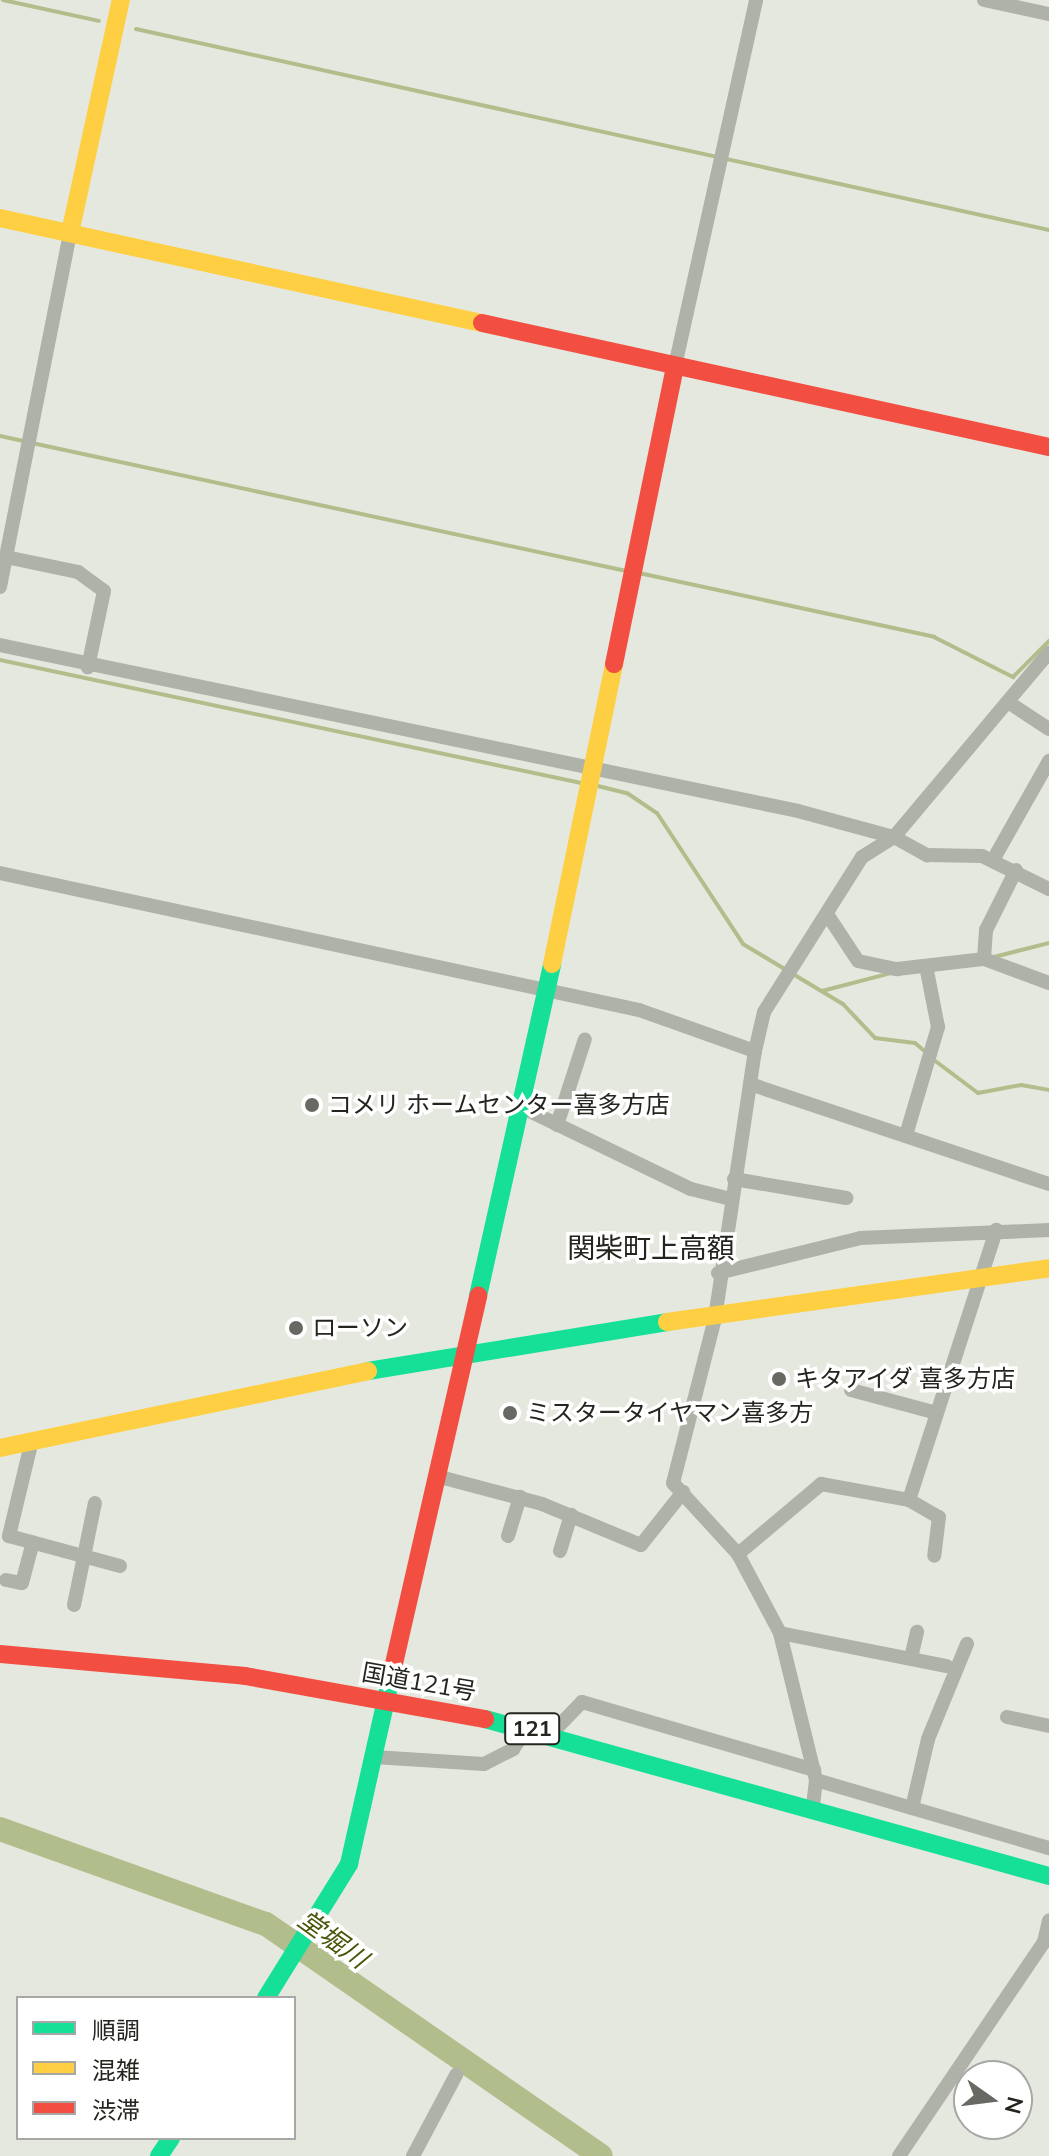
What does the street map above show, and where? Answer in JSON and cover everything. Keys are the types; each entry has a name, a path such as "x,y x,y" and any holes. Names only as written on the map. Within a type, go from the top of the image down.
{"main road":[{"path":"70,233 121,0"},
{"path":"0,218 1049,447"},
{"path":"267,1996 343,1882 468,1350 547,989 675,366"},
{"path":"0,1448 468,1350 715,1318 1049,1268"},
{"name":"国道121号","path":"0,1654 230,1674 387,1700 527,1728 813,1805 1049,1876"}],"street":[{"path":"675,366 756,0"},
{"path":"984,0 1049,14"},
{"path":"0,587 70,233"},
{"path":"6,557 78,572 104,591 88,667"},
{"path":"0,645 88,667 592,770 894,837 927,855 993,860 1049,889"},
{"path":"813,1805 815,1775 780,1633 738,1554 683,1492 674,1476 715,1318 728,1198 734,1179 755,1051 764,1012 862,857 894,837 1049,652"},
{"path":"1008,702 1049,729"},
{"path":"993,860 1049,761"},
{"path":"984,959 986,930 1016,870"},
{"path":"0,873 666,1017 755,1051"},
{"path":"827,914 849,957 897,969 984,959 1049,983"},
{"path":"906,1135 938,1027 926,966"},
{"path":"557,1125 585,1039"},
{"path":"750,1084 1049,1184"},
{"path":"519,1106 691,1189 728,1198"},
{"path":"734,1179 846,1198"},
{"path":"909,1500 933,1412 996,1230"},
{"path":"718,1273 860,1238 1049,1230"},
{"path":"851,1390 933,1412"},
{"path":"32,1440 9,1536 120,1566"},
{"path":"440,1477 520,1497 647,1544 683,1492"},
{"path":"738,1554 821,1484 909,1500 939,1517 934,1556"},
{"path":"508,1536 520,1497"},
{"path":"74,1605 95,1503"},
{"path":"560,1551 571,1515"},
{"path":"6,1580 22,1583 33,1542"},
{"path":"911,1658 917,1632"},
{"path":"780,1633 947,1666"},
{"path":"912,1808 928,1739 967,1644"},
{"path":"550,1735 582,1702 912,1808 1049,1848"},
{"path":"1007,1717 1049,1726"},
{"path":"374,1757 484,1764 513,1749 527,1728"},
{"path":"899,2156 1046,1944 1049,1921"},
{"path":"413,2156 456,2075"}],"waterway":[{"path":"3,0 99,21"},
{"path":"136,29 1049,230"},
{"path":"0,436 24,441"},
{"path":"32,443 626,571"},
{"path":"639,573 934,637 1013,677 1049,641"},
{"path":"0,660 586,784"},
{"path":"594,785 627,793 657,813 743,944 843,1004 875,1038 915,1043 928,1054"},
{"path":"994,957 1049,943"},
{"path":"822,991 891,973"},
{"path":"934,1060 978,1093 1021,1085 1049,1090"},
{"name":"堂堀川","path":"0,1829 266,1924 601,2156"}],"traffic: fast":[{"path":"478,1296 552,964"},
{"path":"368,1371 667,1322"},
{"path":"267,1996 349,1864 393,1668"},
{"path":"485,1719 1049,1876"},
{"path":"159,2156 170,2140"}],"traffic: slow":[{"path":"70,233 121,0"},
{"path":"0,218 482,323"},
{"path":"552,964 614,664"},
{"path":"667,1322 1049,1268"},
{"path":"0,1448 368,1371"}],"traffic: jam":[{"path":"482,323 1049,447"},
{"path":"614,664 675,366"},
{"path":"393,1668 478,1296"},
{"path":"0,1654 245,1676 485,1719"}],"place":[{"name":"コメリ ホームセンター喜多方店","path":"312,1105"},
{"name":"ローソン","path":"296,1328"},
{"name":"キタアイダ 喜多方店","path":"779,1379"},
{"name":"ミスタータイヤマン喜多方","path":"510,1413"}],"district":[{"name":"関柴町上高額","path":"651,1248"}]}
